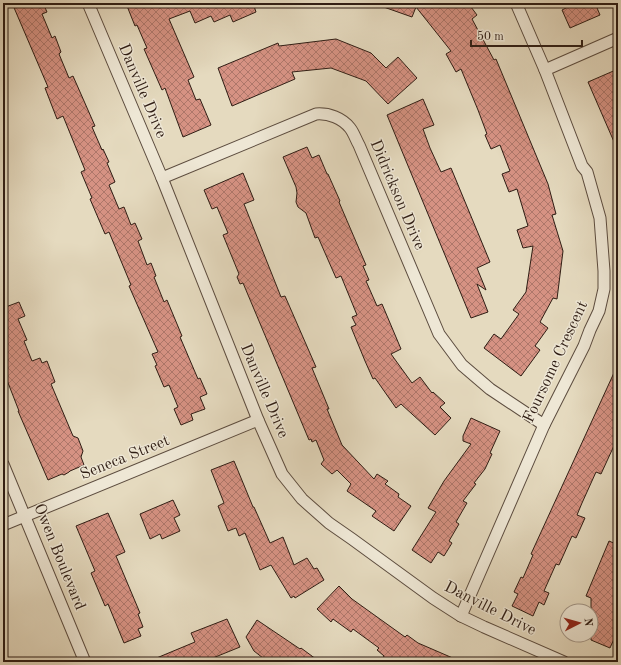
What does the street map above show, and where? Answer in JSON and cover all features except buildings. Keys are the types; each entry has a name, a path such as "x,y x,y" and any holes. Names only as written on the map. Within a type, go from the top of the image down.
{"street":[{"name":"Danville Drive","path":"88,3 162,178 258,420 282,474 302,499 329,523 433,598 461,616 564,662"},
{"name":"Foursome Crescent","path":"461,616 544,425 584,346 599,311 604,289 600,218 587,172 582,166 545,70 516,3"},
{"path":"545,70 618,38"},
{"name":"Didrickson Drive","path":"162,178 316,114 332,114 350,128 359,145 431,317 443,340 462,365 490,389 544,425"},
{"name":"Seneca Street","path":"3,525 258,420"},
{"name":"Owen Boulevard","path":"3,464 85,662"}]}
